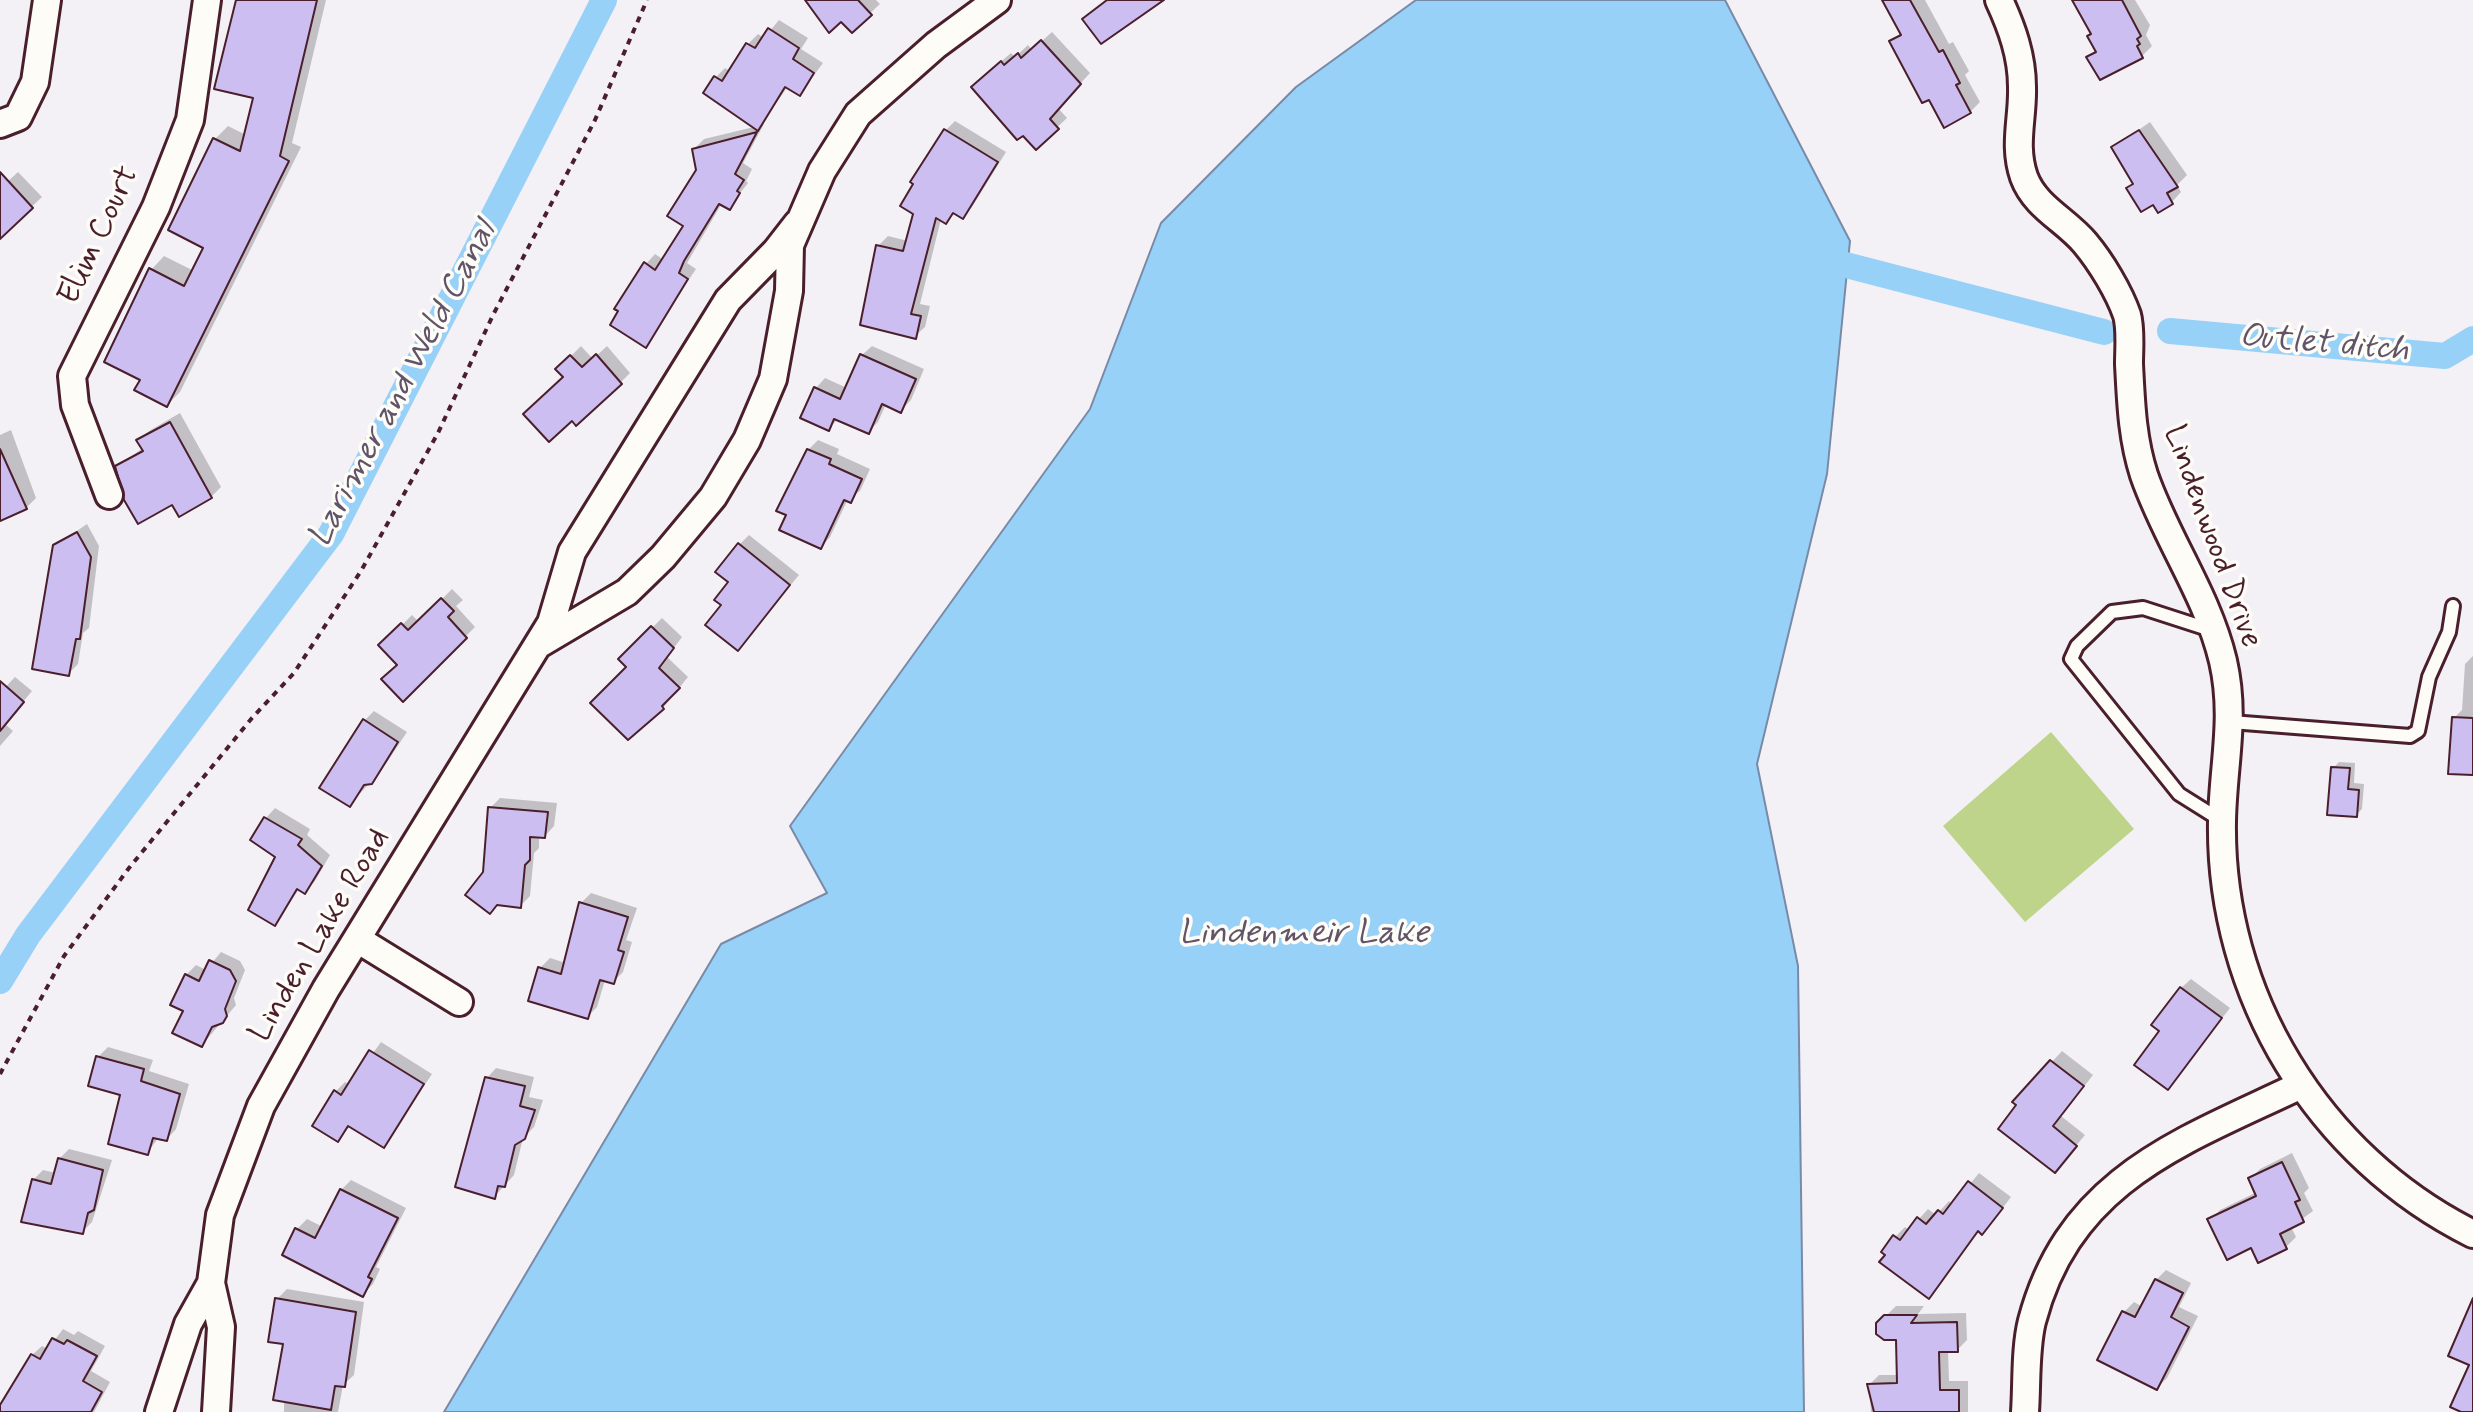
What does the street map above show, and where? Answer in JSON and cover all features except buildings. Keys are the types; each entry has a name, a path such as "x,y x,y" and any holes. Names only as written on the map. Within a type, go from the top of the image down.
{"street":[{"path":"0,124 18,117 35,82 47,0"},
{"name":"Elim Court","path":"109,495 75,405 72,376 156,207 190,120 207,0"},
{"name":"Linden Lake Road","path":"537,645 627,592 663,557 713,497 747,440 773,379 789,291 790,245 822,171 858,114 936,45 997,0"},
{"name":"Lindenwood Drive","path":"1999,0 2015,34 2021,73 2016,146 2025,181 2046,209 2084,241 2128,317 2131,420 2143,473 2163,523 2207,604 2223,663 2231,722 2222,821 2229,913 2247,981 2287,1065 2327,1121 2394,1186 2473,1234"},
{"name":"Linden Lake Road","path":"216,1412 221,1327 211,1283 220,1215 261,1106 357,939 537,645 556,611 572,552 728,300 776,251 797,224"},
{"path":"357,939 459,1002"},
{"path":"2025,1412 2031,1323 2049,1271 2078,1223 2116,1183 2164,1151 2301,1085"},
{"name":"Linden Lake Road","path":"159,1412 188,1324 211,1283"}],"lane":[{"path":"2231,722 2410,736 2418,731 2429,677 2449,632 2453,606"},
{"path":"2214,631 2143,608 2112,612 2077,646 2071,659 2179,794 2222,821"}],"path":[{"path":"0,1074 64,956 138,856 294,673 361,571 438,433 493,315 595,120 647,0"}],"green space":[{"path":"2051,732 2134,829 2025,922 1943,826"}],"water":[{"name":"Lindenmeir Lake","path":"1416,0 1725,0 1850,241 1827,474 1757,764 1798,966 1804,1412 444,1412 721,944 827,893 790,826 1090,409 1161,223 1296,87"}],"waterway":[{"name":"Larimer and Weld Canal","path":"0,981 28,935 331,534 604,0"},
{"name":"Outlet ditch","path":"1846,265 2104,332"},
{"name":"Outlet ditch","path":"2170,331 2445,356 2473,339"}]}
